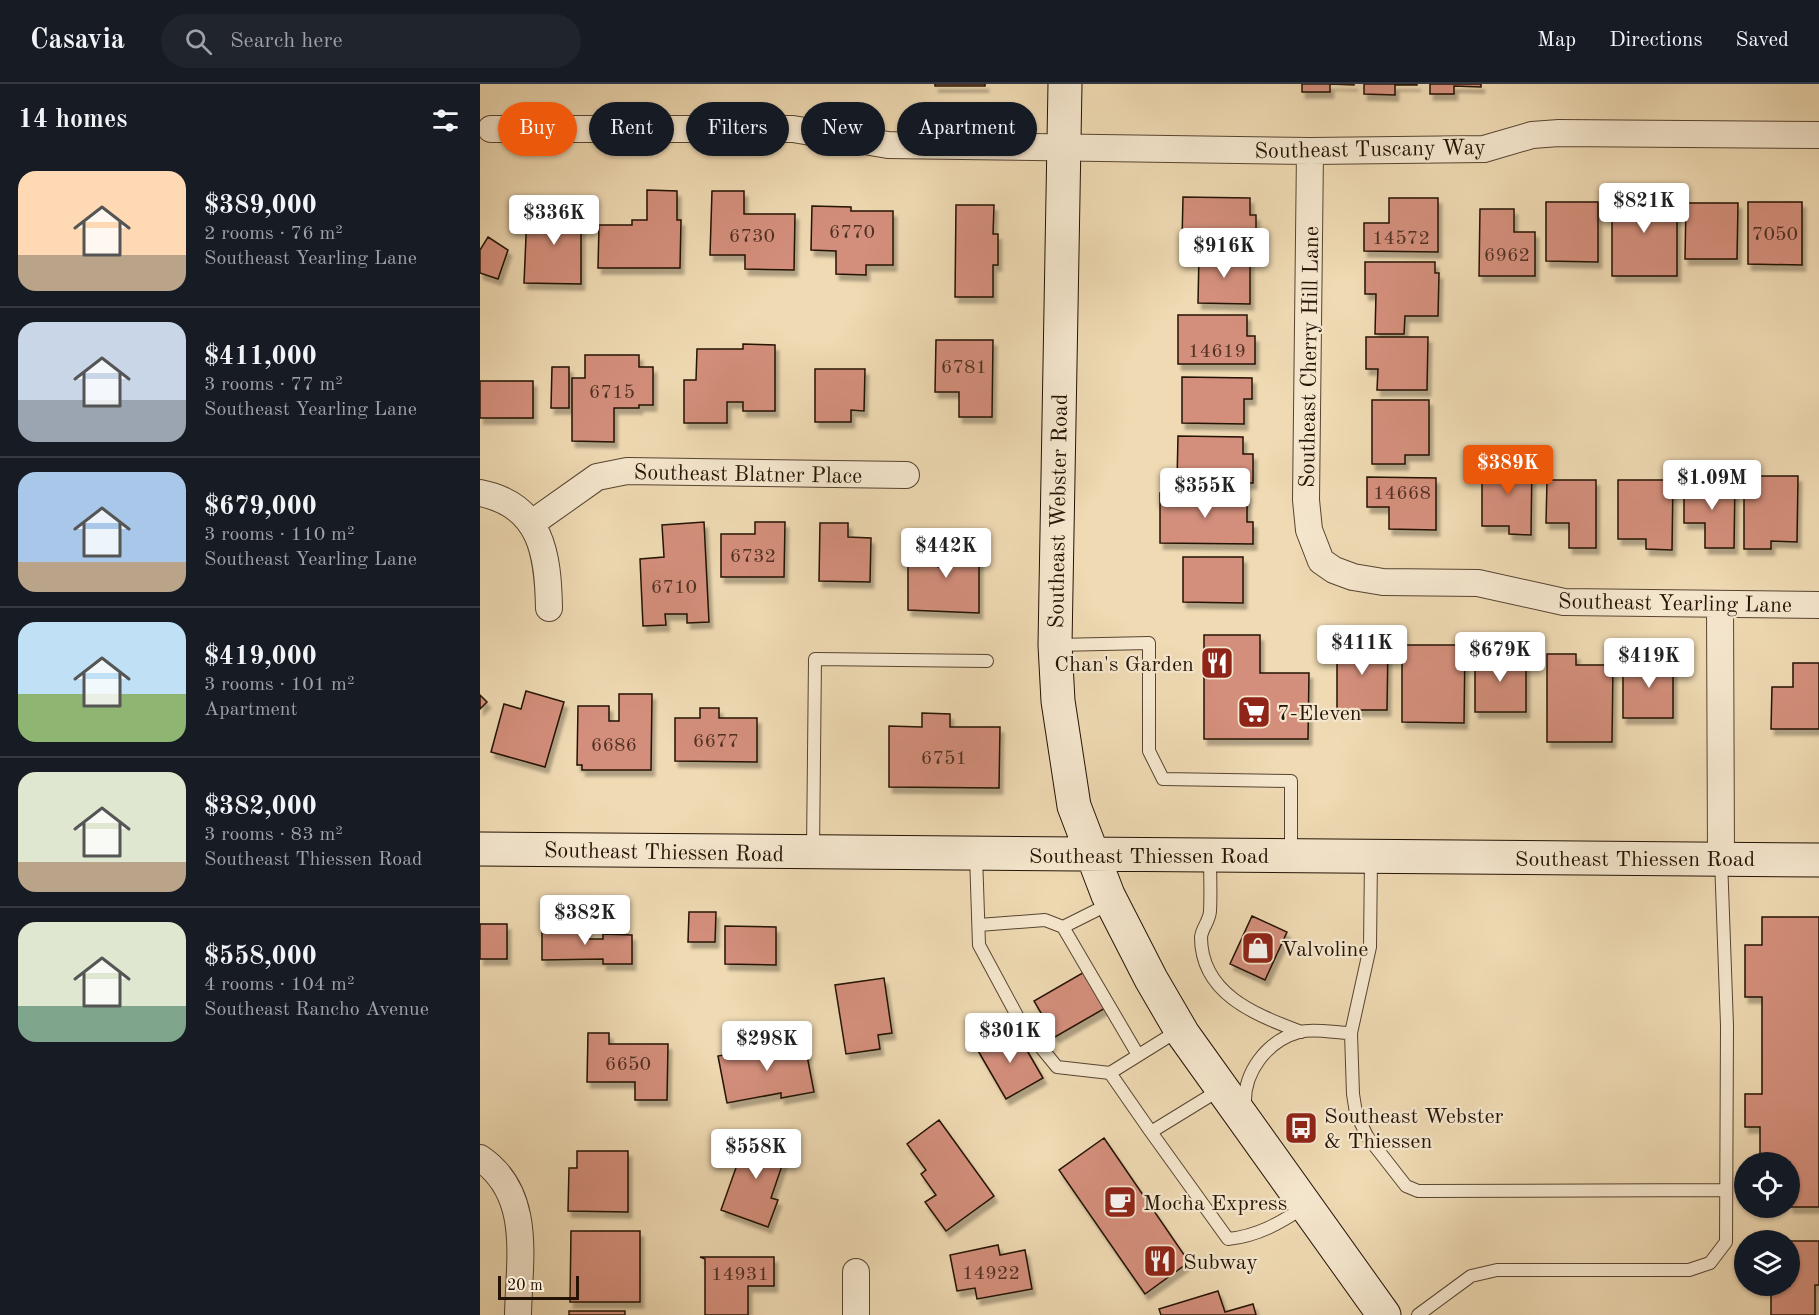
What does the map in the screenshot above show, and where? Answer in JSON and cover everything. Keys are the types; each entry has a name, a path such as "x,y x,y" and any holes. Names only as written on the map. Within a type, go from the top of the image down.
{"main road":[{"name":"Southeast Webster Road","path":"1065,84 1055,645 1059,710 1074,806 1112,903 1180,1029 1384,1315"},
{"name":"Southeast Thiessen Road","path":"480,849 1819,860"}],"street":[{"name":"Southeast Tuscany Way","path":"491,129 793,129 888,145 1310,151 1484,149 1532,135 1559,133 1819,135"},
{"name":"Southeast Cherry Hill Lane","path":"1310,151 1306,500 1309,530 1321,561"},
{"name":"Southeast Blatner Place","path":"532,523 597,477 627,471 906,475"},
{"path":"480,493 511,505 532,523 545,549 549,608"},
{"name":"Southeast Yearling Lane","path":"1321,561 1334,570 1353,577 1383,582 1478,583 1563,602 1819,605"},
{"path":"1720,604 1721,858"},
{"path":"480,1158 508,1187 520,1217 518,1315"},
{"path":"856,1272 856,1315"}],"lane":[{"path":"1055,645 1149,644 1149,751 1163,779 1291,781 1291,856"},
{"path":"813,852 815,659 987,661"},
{"path":"976,854 980,945 1021,1023 1058,1067 1110,1073 1180,1029"},
{"path":"1210,855 1210,914 1201,936 1205,961 1217,984 1250,1012 1301,1032 1351,1033"},
{"path":"1371,857 1370,947 1351,1033 1356,1113 1367,1136 1406,1186 1418,1191 1726,1190"},
{"path":"1418,1315 1472,1276 1497,1270 1689,1270 1710,1263 1726,1242 1727,1026 1721,858"},
{"path":"1063,927 1112,903"},
{"path":"979,925 1045,920 1063,927 1138,1055"},
{"path":"1245,1122 1244,1093 1264,1052 1278,1041 1301,1032"},
{"path":"1110,1073 1228,1239 1248,1237 1273,1227 1306,1206"},
{"path":"1151,1132 1222,1089"}],"building":[{"path":"935,84 985,84 985,86 935,86"},
{"path":"1302,84 1330,84 1330,92 1302,92"},
{"path":"1364,84 1417,85 1395,85 1395,95 1364,94"},
{"path":"1430,84 1481,84 1481,87 1454,86 1454,94 1430,94"},
{"path":"1612,186 1638,186 1638,196 1677,196 1677,276 1612,276"},
{"path":"647,190 677,191 677,220 681,220 680,268 598,268 599,225 632,225 632,220 647,220"},
{"path":"712,191 744,191 744,214 795,214 794,270 745,269 745,255 710,255"},
{"path":"1183,197 1250,198 1250,215 1256,215 1256,241 1182,241"},
{"path":"1389,198 1438,198 1438,252 1364,251 1364,223 1389,223"},
{"path":"1546,202 1598,202 1598,262 1546,261"},
{"path":"1748,202 1802,202 1802,265 1748,264"},
{"path":"1686,203 1738,203 1737,259 1685,259"},
{"path":"555,204 581,204 581,284 524,283 527,213 555,213"},
{"path":"956,205 994,205 993,234 998,234 998,265 993,265 993,297 955,297"},
{"path":"812,206 851,207 851,211 893,211 893,265 866,265 866,275 836,274 836,251 811,250"},
{"path":"1480,209 1514,209 1514,232 1535,232 1535,276 1479,276"},
{"path":"488,237 508,250 498,279 480,273 480,250"},
{"path":"1199,254 1250,254 1250,304 1198,303"},
{"path":"1365,262 1435,262 1435,273 1439,273 1438,316 1405,316 1404,334 1375,334 1376,294 1365,294"},
{"path":"1178,315 1247,315 1247,336 1255,336 1255,364 1178,364"},
{"path":"1366,337 1428,337 1427,390 1377,390 1378,369 1366,369"},
{"path":"936,340 993,340 992,417 959,417 959,392 935,392"},
{"path":"743,344 775,345 775,411 743,411 743,402 727,402 727,423 684,423 684,380 696,380 697,349 743,349"},
{"path":"585,355 639,355 639,367 653,367 653,405 639,405 639,408 614,408 614,442 572,441 572,378 585,378"},
{"path":"552,367 569,367 569,408 551,408"},
{"path":"815,369 865,369 864,411 851,410 851,422 815,422"},
{"path":"1182,377 1252,378 1252,399 1244,399 1244,424 1182,423"},
{"path":"480,381 533,381 533,418 480,418"},
{"path":"1372,400 1429,400 1429,455 1405,455 1405,464 1372,464"},
{"path":"1178,436 1243,437 1243,454 1253,454 1253,483 1177,482"},
{"path":"1482,462 1532,462 1531,535 1509,534 1509,526 1482,526"},
{"path":"1744,476 1798,476 1797,542 1771,541 1771,549 1744,549"},
{"path":"1367,477 1436,478 1436,530 1389,529 1389,507 1367,507"},
{"path":"1547,480 1596,480 1596,548 1569,548 1569,523 1546,523"},
{"path":"1618,480 1673,480 1672,550 1646,549 1646,539 1618,539"},
{"path":"1684,482 1735,482 1734,548 1705,548 1705,523 1684,523"},
{"path":"1160,493 1247,493 1247,522 1253,522 1253,544 1160,543"},
{"path":"704,522 709,622 687,623 687,614 665,614 666,625 643,626 640,559 664,557 662,525"},
{"path":"755,522 785,522 784,577 721,577 721,534 755,534"},
{"path":"820,523 848,523 848,537 871,538 870,582 819,581"},
{"path":"948,538 979,538 979,613 908,610 908,552 938,552 938,567 948,567"},
{"path":"1183,557 1243,557 1243,603 1183,602"},
{"path":"1204,635 1260,635 1260,673 1309,673 1308,739 1204,739"},
{"path":"1337,643 1388,643 1387,710 1337,710"},
{"path":"1402,645 1465,645 1464,723 1402,722"},
{"path":"1475,654 1526,655 1526,712 1475,712"},
{"path":"1547,654 1576,654 1576,665 1613,665 1612,742 1547,742"},
{"path":"1648,658 1673,658 1673,718 1623,718 1623,664 1648,664"},
{"path":"1793,663 1819,663 1819,729 1771,729 1772,687 1793,687"},
{"path":"526,691 564,702 545,767 491,752 504,704 521,709"},
{"path":"619,694 652,694 651,770 582,770 582,765 577,765 578,706 609,706 609,721 619,721"},
{"path":"480,695 487,702 480,709"},
{"path":"700,708 719,708 719,718 757,718 757,762 675,761 675,718 700,718"},
{"path":"922,713 950,714 950,727 1000,727 999,788 889,787 889,726 922,727"},
{"path":"689,912 716,912 715,942 688,942"},
{"name":"Valvoline","path":"1252,916 1287,932 1265,980 1230,964"},
{"path":"1762,917 1819,917 1819,1207 1800,1207 1800,1152 1760,1152 1760,1127 1745,1127 1745,1094 1762,1094 1762,997 1745,997 1745,945 1762,945"},
{"path":"480,924 507,924 507,959 480,959"},
{"path":"542,926 587,926 587,939 603,939 603,934 632,935 632,964 603,964 603,959 542,960"},
{"path":"725,926 776,927 776,965 725,964"},
{"path":"1086,971 1107,1007 1055,1037 1034,1001"},
{"path":"884,978 892,1033 878,1035 880,1049 846,1054 835,985"},
{"path":"1014,1028 1043,1078 1006,1099 977,1049"},
{"path":"588,1033 609,1033 609,1044 668,1044 667,1100 635,1100 635,1082 587,1082"},
{"path":"804,1040 814,1092 781,1098 781,1093 727,1103 718,1056"},
{"path":"939,1120 994,1196 946,1231 925,1202 936,1195 921,1174 926,1170 907,1144"},
{"path":"749,1131 789,1145 771,1198 778,1200 768,1227 721,1210"},
{"path":"1104,1138 1189,1262 1145,1294 1059,1170"},
{"path":"577,1151 628,1151 628,1212 568,1211 569,1168 577,1168"},
{"path":"571,1231 640,1231 640,1302 570,1302"},
{"path":"1800,1241 1819,1241 1819,1285 1815,1285 1815,1315 1771,1315 1771,1296 1800,1296"},
{"path":"998,1245 1000,1255 1025,1250 1032,1289 977,1299 975,1288 957,1291 950,1255"},
{"path":"700,1257 774,1257 774,1286 748,1286 748,1315 705,1315 705,1259"},
{"path":"1218,1291 1225,1312 1253,1304 1256,1315 1161,1315 1159,1309"},
{"path":"569,1311 625,1311 625,1315 569,1315"}],"place":[{"name":"Chan's Garden","path":"1217,663"},
{"name":"7-Eleven","path":"1254,712"},
{"name":"Valvoline","path":"1258,948"},
{"name":"Southeast Webster & Thiessen","path":"1301,1128"},
{"name":"Mocha Express","path":"1120,1202"},
{"name":"Subway","path":"1160,1261"}]}
